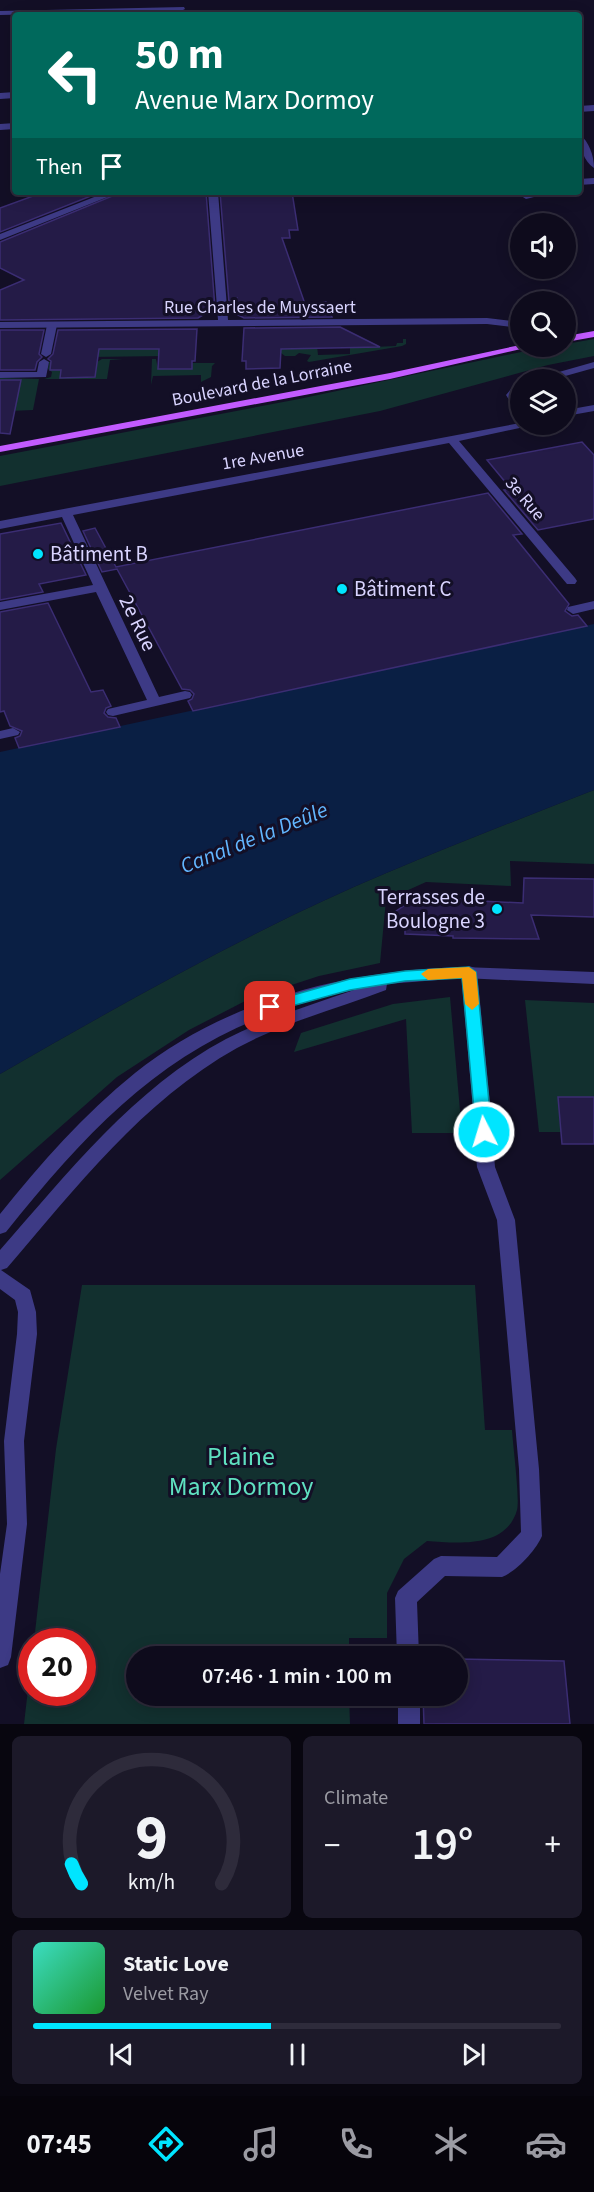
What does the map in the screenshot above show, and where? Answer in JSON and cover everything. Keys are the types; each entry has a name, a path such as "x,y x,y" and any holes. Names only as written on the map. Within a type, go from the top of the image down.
{"main road":[{"path":"576,337 594,334"},
{"name":"Boulevard de la Lorraine","path":"0,449 390,376 510,350"}],"street":[{"path":"178,0 182,12"},
{"path":"582,143 594,165"},
{"path":"0,237 107,195"},
{"path":"213,195 223,324"},
{"name":"Rue Charles de Muyssaert","path":"0,325 223,324 478,318 510,323"},
{"path":"0,375 42,375 52,325"},
{"path":"576,370 594,365"},
{"path":"576,411 594,408"},
{"name":"1re Avenue","path":"0,525 510,429"},
{"name":"3e Rue","path":"452,440 571,581"},
{"path":"66,512 100,587"},
{"name":"2e Rue","path":"0,606 100,587 155,702"},
{"path":"573,610 594,605"},
{"path":"113,712 185,695"},
{"path":"408,1646 406,1598 441,1566 502,1567 532,1536 529,1469 506,1220 486,1167 469,972"},
{"path":"0,1227 70,1145 127,1090 160,1064 216,1031 270,1007 350,985 405,976 469,972 594,978"},
{"path":"0,1263 124,1123 186,1072 231,1044 258,1031 405,976"},
{"path":"0,1278 23,1296 27,1312 27,1334 14,1441 17,1524 0,1657"},
{"path":"409,1706 409,1724"}],"green space":[{"path":"403,339 406,339 406,344 402,346 309,362 307,361 311,355 299,353 295,356 285,356 281,353 273,353 273,344 317,346 318,355 350,354 350,348 396,346 397,343 403,343"},
{"path":"594,339 594,356 533,369 510,369 510,375 380,411 0,486 0,456 299,399 510,354 510,357 576,357 576,342"},
{"path":"168,344 167,356 87,357 89,345 139,348"},
{"path":"102,359 123,359 110,360 107,379 44,379 51,377 52,372 48,369 49,362 63,362 60,378 94,377 97,362"},
{"path":"152,359 156,359 158,369 192,369 192,363 215,363 212,366 211,377 201,382 201,375 153,376 151,385"},
{"path":"0,378 39,379 33,410 10,411 0,385"},
{"path":"594,790 594,864 510,861 511,886 426,882 386,900 380,963 319,976 249,999 189,1030 117,1077 0,1180 0,1074 163,982 303,910 427,856"},
{"path":"450,997 462,1133 412,1133 406,1019 294,1052 301,1033 393,1004"},
{"path":"525,1000 594,1003 594,1097 561,1132 539,1132"},
{"name":"Plaine Marx Dormoy","path":"82,1285 475,1285 485,1430 512,1430 518,1504 511,1523 503,1532 479,1541 427,1541 404,1559 387,1593 387,1638 349,1638 349,1646 126,1646 126,1706 349,1706 350,1724 24,1724 26,1706 96,1706 96,1628 35,1628 56,1449"}],"water":[{"name":"Canal de la Deûle","path":"594,624 594,790 427,856 303,910 163,982 0,1074 0,752"}],"building":[{"path":"36,195 93,195 0,232 0,208"},
{"path":"115,195 206,195 215,308 198,318 0,320 0,290 24,280 0,268 0,242"},
{"path":"220,195 292,195 298,230 289,230 290,238 282,238 305,304 326,302 332,317 244,318 238,315 237,298 229,302"},
{"path":"340,327 380,347 281,349 280,368 246,369 246,361 242,361 244,328"},
{"path":"197,329 195,361 192,361 192,369 158,369 159,349 99,349 95,377 60,378 61,370 50,370 51,361 48,359 53,354 58,330"},
{"path":"0,330 44,330 39,354 42,357 37,362 35,370 0,370"},
{"path":"0,380 21,380 10,434 0,433"},
{"path":"582,442 594,455 594,519 538,530 504,490 511,489 487,460"},
{"name":"Bâtiment C","path":"488,493 522,534 513,535 569,604 565,611 572,616 578,615 587,626 193,711 188,701 194,694 190,690 182,689 117,569 102,572 83,531 95,528 116,567"},
{"name":"Bâtiment B","path":"61,523 86,575 39,584 43,592 0,600 0,534"},
{"path":"48,603 91,692 103,690 111,706 106,708 104,713 108,717 116,718 120,727 19,748 15,738 20,736 22,731 10,726 4,711 0,712 0,612"},
{"name":"Terrasses de Boulogne 3","path":"524,878 594,879 594,917 531,915 539,939 453,938 453,936 405,934 405,926 390,915 405,905 405,899 480,899 480,901 523,903"},
{"path":"558,1097 594,1097 594,1144 562,1144"},
{"path":"468,1659 564,1661 570,1724 424,1724 423,1706 468,1706"}],"slow traffic":[{"path":"428,974 469,972 472,1004"}],"place":[{"name":"Bâtiment B","path":"38,554"},
{"name":"Bâtiment C","path":"342,589"},
{"name":"Terrasses de Boulogne 3","path":"497,909"}],"route":[{"path":"270,1007 350,985 405,976 469,972 484,1132"}]}
